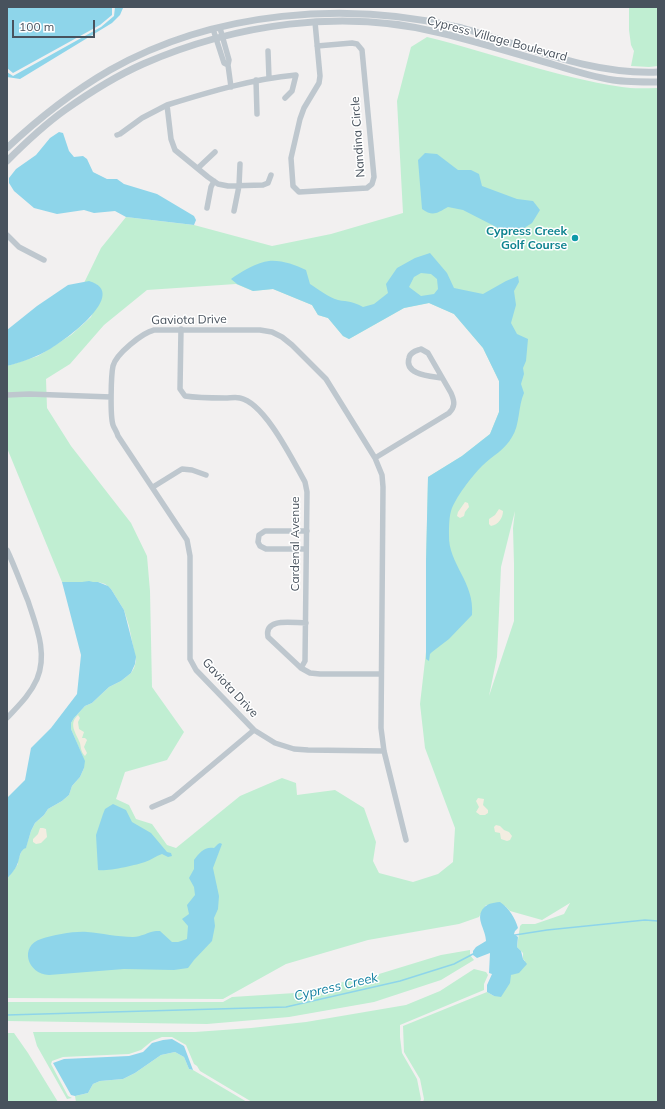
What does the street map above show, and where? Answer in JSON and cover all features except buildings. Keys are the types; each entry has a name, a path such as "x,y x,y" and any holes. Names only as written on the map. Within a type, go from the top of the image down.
{"street":[{"name":"Cypress Village Boulevard","path":"7,148 33,124 70,95 110,70 154,49 188,36 217,28 281,15 322,12 373,13 420,18 461,28 590,66 622,72 658,72"},
{"name":"Cypress Village Boulevard","path":"7,161 25,143 64,111 102,86 142,65 191,46 220,38 261,28 295,23 332,21 376,23 440,32 588,75 623,81 658,82"},
{"name":"Nandina Circle","path":"315,22 317,46 320,76 319,83 304,108 300,119 291,158 293,186 299,192 367,188 372,184 374,177 362,50 357,44 352,43 317,46"},
{"path":"217,28 224,63 228,65 231,87"},
{"path":"268,51 269,78"},
{"path":"117,135 142,118 166,105 256,80 296,75 292,91 285,98"},
{"path":"256,80 257,114"},
{"path":"166,105 171,139 175,150 218,184 239,186 263,185 268,183 271,175"},
{"path":"198,168 215,152"},
{"path":"234,211 239,186 240,164"},
{"path":"207,208 211,187 214,181"},
{"path":"7,235 19,247 44,260"},
{"name":"Cardenal Avenue","path":"181,330 180,389 185,396 194,398 241,398 250,403 269,421 306,482 307,531 305,661 301,668"},
{"name":"Gaviota Drive","path":"384,751 294,749 275,743 254,730 196,670 190,659 190,556 187,540 118,436 113,425 113,365 120,354 147,331 260,330 272,332 282,337 326,379 375,458 382,475 384,487 381,728 384,751 406,840"},
{"path":"375,458 454,409 454,401 442,378 428,353 421,349 414,351 409,356 408,364 412,370 442,378"},
{"path":"7,395 112,396"},
{"path":"153,487 182,469 192,470 206,475"},
{"path":"306,549 266,549 260,546 258,542 259,535 265,531 307,531"},
{"path":"7,550 17,571 40,636 42,656 38,678 29,694 7,718"},
{"path":"306,623 274,623 267,631 268,637 301,668 310,673 381,674"},
{"path":"152,807 173,798 254,730"}],"green space":[{"path":"629,7 658,7 658,66 631,66 634,51 631,45 629,30"},
{"path":"427,37 548,71 597,83 626,88 658,88 658,1102 423,1102 424,1099 420,1079 404,1052 403,1026 487,992 494,996 525,961 523,959 523,953 517,947 520,926 522,924 535,924 564,914 570,903 542,920 510,911 505,906 486,905 479,917 459,924 368,940 286,964 223,999 7,998 7,879 18,864 22,850 26,847 35,823 48,809 69,795 72,786 80,777 84,768 83,757 71,729 71,723 85,706 92,703 109,687 121,681 131,673 136,661 129,626 124,610 111,589 105,584 98,582 62,582 7,448 7,366 38,356 71,335 91,317 101,291 97,285 89,282 84,283 101,248 126,217 194,225 272,246 331,234 403,213 397,101 411,47","holes":["236,284 253,291 273,289 312,305 318,315 328,318 343,336 349,339 404,308 429,303 454,314 483,348 499,381 499,412 490,434 462,456 428,477 426,652 420,704 425,748 455,828 453,862 438,874 413,882 379,873 373,861 376,842 364,808 335,790 297,795 296,783 282,778 240,796 176,848 167,845 152,824 136,819 129,805 116,799 125,772 167,760 184,732 152,687 150,591 147,556 131,523 71,446 47,408 46,379 70,364 104,325 147,290","515,511 513,528 514,621 489,696 497,657 501,567"]},
{"path":"470,950 470,955 474,960 441,980 374,1002 289,1017 207,1024 7,1021 7,1002 223,1002 232,997 295,993 379,974 441,955"},
{"path":"474,969 486,972 488,975 484,984 484,990 400,1025 402,1053 417,1079 421,1099 420,1102 252,1102 200,1071 194,1064 186,1045 172,1037 162,1037 152,1041 141,1050 129,1054 63,1057 52,1061 51,1064 68,1096 72,1098 67,1099 37,1046 33,1032 195,1032 306,1022 406,1005 440,991"},
{"path":"7,1033 14,1033 58,1102 7,1102"},
{"path":"175,1052 184,1057 189,1069 247,1102 76,1102 75,1096 88,1093 93,1084 100,1081 123,1079 135,1073 161,1055"}],"sand":[{"path":"465,502 468,503 469,507 464,516 460,518 457,516 458,512"},
{"path":"499,509 503,511 501,519 498,523 491,526 489,524 489,519 495,515"},
{"path":"78,715 80,718 78,722 79,729 84,732 82,738 87,740 84,747 87,753 85,756 73,725 75,718"},
{"path":"478,798 484,799 483,805 488,810 488,813 485,815 480,815 476,812 479,807 476,801"},
{"path":"496,825 509,832 512,836 510,840 507,841 501,839 500,833 495,832 494,827"},
{"path":"40,828 46,829 47,837 41,843 36,844 33,842 33,839 38,834"}],"water":[{"path":"7,7 112,7 112,15 100,25 13,73 7,68"},
{"path":"115,7 123,8 120,15 112,23 20,79 7,77 7,72 13,76 101,27 114,16"},
{"path":"59,132 63,133 69,151 74,157 83,156 87,159 93,172 107,179 117,179 124,184 157,194 194,216 196,220 194,225 126,217 115,211 94,213 84,210 57,214 34,208 14,191 9,183 9,178 16,169 36,155 50,138"},
{"path":"425,153 437,154 458,170 471,170 479,174 482,186 517,199 533,201 540,210 532,223 518,232 504,231 463,210 448,207 435,213 429,213 422,209 418,160"},
{"path":"430,253 447,273 454,288 483,294 518,276 519,282 514,291 516,305 511,323 517,334 528,339 526,361 523,368 524,374 521,384 524,393 515,432 506,446 482,466 469,481 456,500 450,514 450,545 470,593 472,615 449,639 430,654 429,661 426,659 428,477 462,456 490,434 499,412 499,381 483,348 454,314 429,303 404,308 349,339 343,336 328,318 318,315 312,305 273,289 253,291 237,284 231,279 244,270 260,263 269,261 284,262 306,270 310,284 334,299 363,307 374,304 388,293 386,284 397,268 415,258","holes":["421,273 431,274 437,279 438,289 434,294 421,296 409,287 414,277"]},
{"path":"89,281 100,287 103,296 99,306 80,327 50,349 29,359 7,366 7,330 37,306 68,285"},
{"path":"62,582 98,582 108,586 124,610 136,657 135,664 131,673 121,681 109,687 92,703 85,706 71,723 71,729 85,761 84,768 80,777 72,786 69,795 48,809 35,823 26,848 22,851 14,871 7,879 7,798 25,780 31,748 51,728 77,694 81,655"},
{"path":"113,804 126,810 132,822 151,833 167,852 171,853 172,856 168,857 162,854 135,865 98,870 96,835 105,809"},
{"path":"218,844 222,844 213,868 219,896 218,909 214,918 215,926 212,941 188,968 174,970 124,969 49,975 35,970 31,965 28,959 28,953 30,947 34,943 52,936 76,932 133,937 160,931 172,942 187,939 188,926 182,919 189,914 187,905 195,895 194,887 189,878 194,869 194,860 202,851 208,848 214,848"},
{"path":"500,902 509,910 515,921 518,928 514,934 518,937 517,947 521,951 523,959 527,964 519,973 511,975 510,983 501,997 494,996 487,992 487,985 492,974 489,973 490,953 477,958 473,955 473,951 476,947 486,941 480,918 482,910 492,903"},
{"path":"172,1039 184,1046 193,1070 189,1069 184,1057 175,1052 161,1055 135,1073 123,1079 100,1081 93,1084 88,1093 75,1096 71,1095 53,1063 64,1059 129,1056 143,1052 152,1043"}],"waterway":[{"name":"Cypress Creek","path":"515,935 547,930 645,920 658,921"},
{"name":"Cypress Creek","path":"7,1015 286,1007 400,981 454,964 473,954"}],"place":[{"name":"Cypress Creek Golf Course","path":"575,238"}]}
